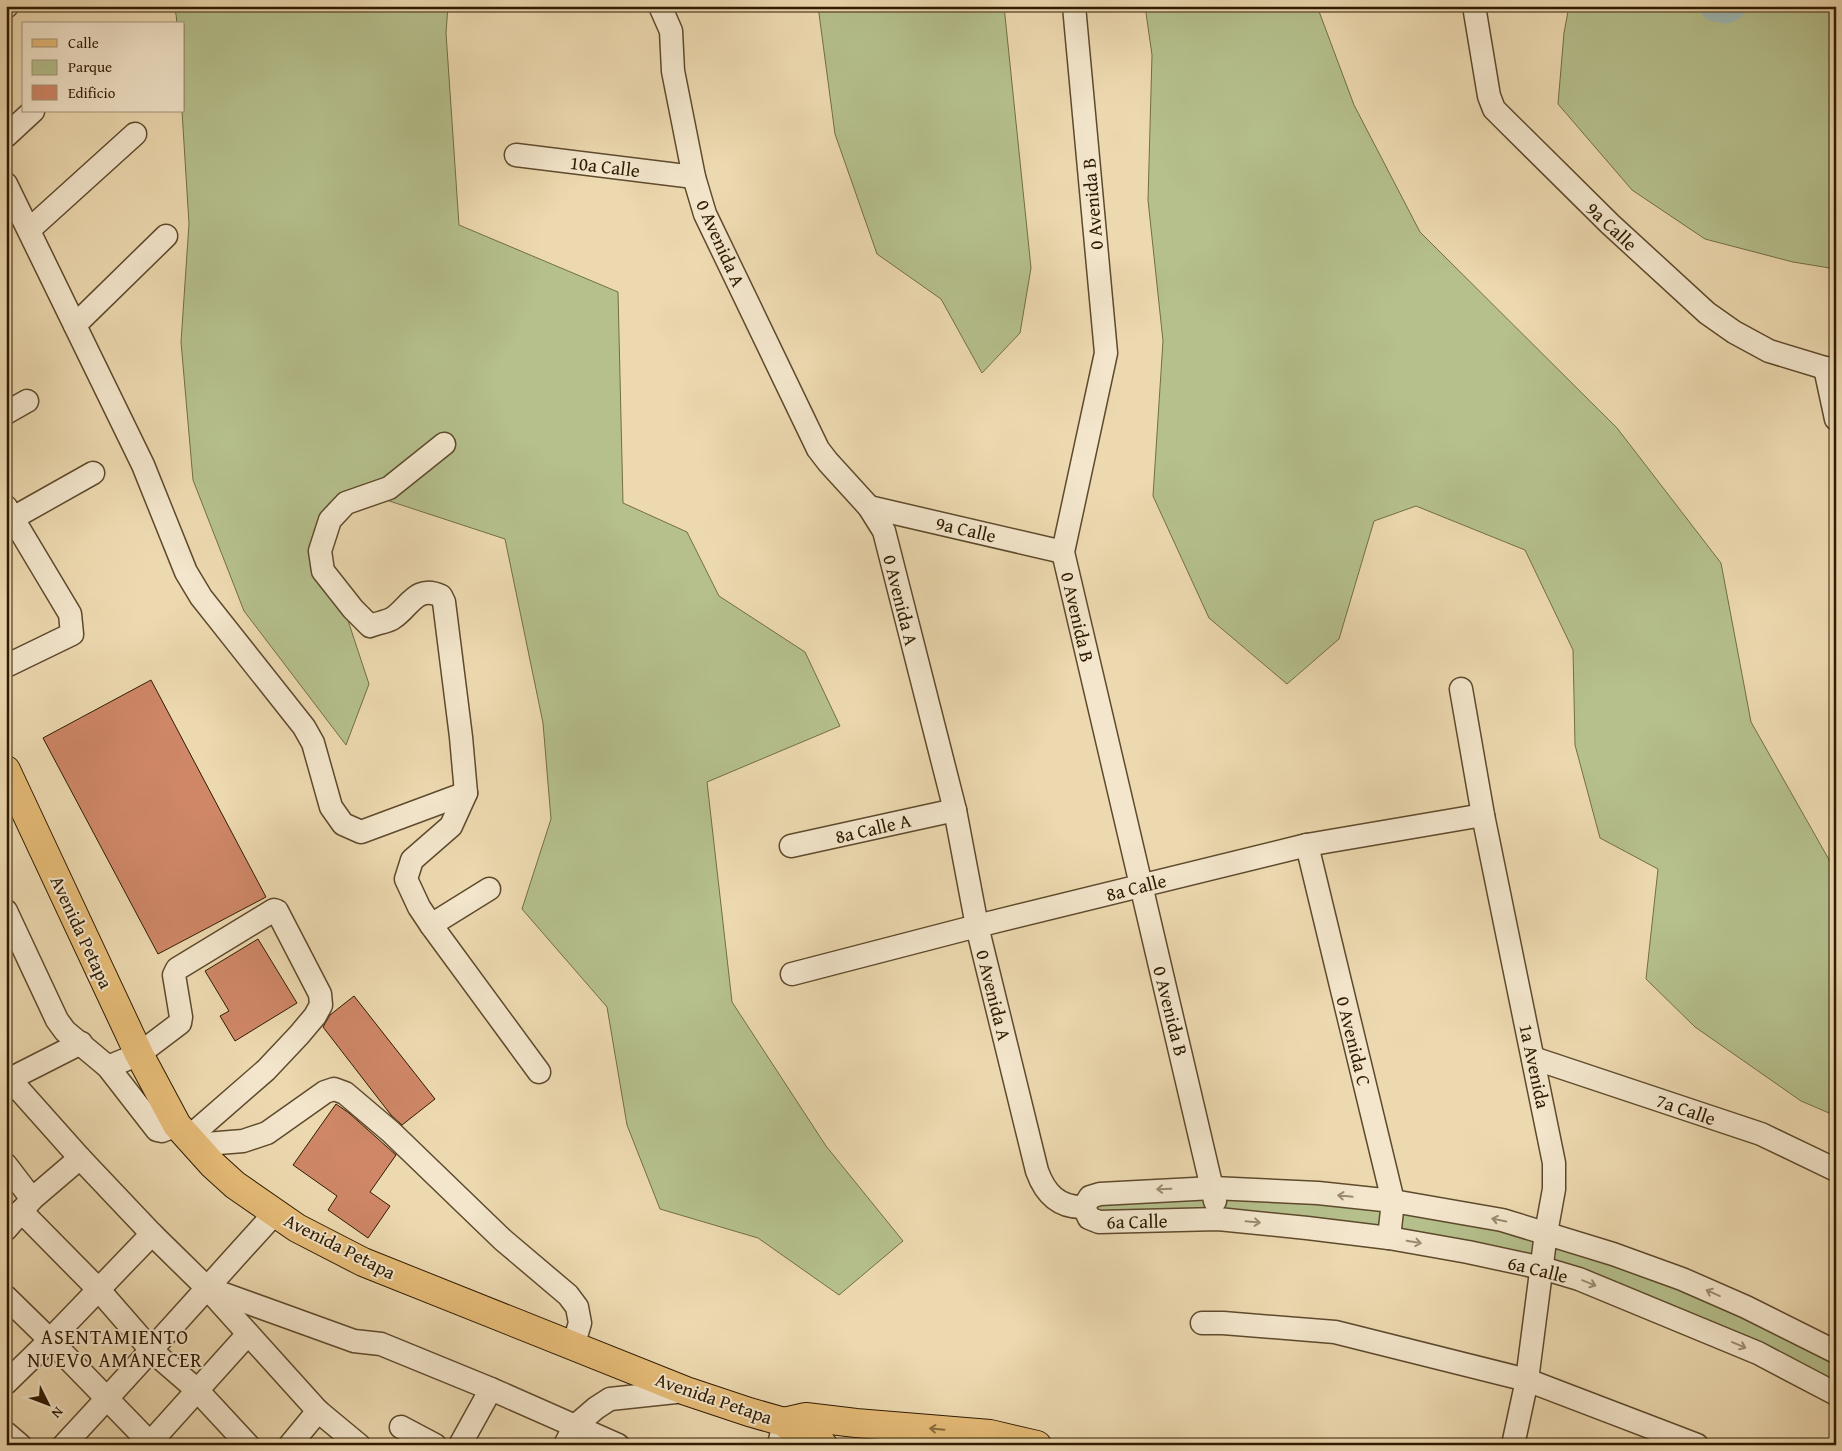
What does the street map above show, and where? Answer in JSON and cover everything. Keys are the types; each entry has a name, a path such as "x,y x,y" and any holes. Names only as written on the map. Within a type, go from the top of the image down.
{"main road":[{"name":"Avenida Petapa","path":"6,770 139,1054 186,1136 235,1185 297,1228 363,1262 686,1391 749,1412 781,1434 799,1436 823,1445"},
{"name":"Avenida Petapa","path":"781,1434 806,1417 990,1434 1037,1445"}],"street":[{"name":"0 Avenida A","path":"660,6 671,31 674,71 694,177 705,214 818,449 869,507 884,531 955,810 977,926 1041,1183 1047,1192 1058,1201 1072,1207 1084,1207"},
{"name":"0 Avenida B","path":"1074,6 1106,353 1063,552 1140,886 1213,1188 1218,1219"},
{"name":"9a Calle","path":"1474,6 1489,96 1494,109 1610,224 1707,313 1734,332 1769,351 1830,369"},
{"path":"6,136 32,112"},
{"path":"30,229 135,134"},
{"name":"10a Calle","path":"516,155 694,177"},
{"path":"6,184 30,229 74,326 143,464 186,572 201,596 304,727 313,743 331,807 343,824 361,832 466,793"},
{"path":"74,326 166,236"},
{"path":"1830,369 1836,419"},
{"path":"6,413 27,401"},
{"path":"444,444 388,488 346,503 330,520 320,551 323,571 353,609 370,626 393,618 408,603 423,594 434,592 441,596 444,602 460,727 466,793 451,826 412,860 408,866 406,879 419,907 431,925 539,1072"},
{"path":"6,666 72,634 70,614 10,513 93,473"},
{"name":"9a Calle","path":"869,507 1063,552"},
{"name":"1a Avenida","path":"1461,689 1483,815 1554,1163 1554,1189 1546,1233 1527,1380 1513,1445"},
{"name":"8a Calle A","path":"791,846 955,810"},
{"name":"8a Calle","path":"792,974 977,926 1307,845 1483,815"},
{"name":"0 Avenida C","path":"1307,845 1393,1201 1389,1238"},
{"path":"431,925 489,889"},
{"path":"108,1067 139,1054 180,1023 181,1017 174,975 177,969 274,910 279,913 320,994 321,1005 315,1016 266,1070 186,1136"},
{"path":"8,917 57,1020 65,1031 108,1067 157,1130 186,1136 243,1141 267,1133 325,1092 334,1089 345,1093 391,1132 503,1240 568,1295 577,1307 580,1323 573,1346"},
{"path":"81,1043 8,1077 80,1158 152,1234 207,1288 318,1412 359,1445"},
{"name":"7a Calle","path":"1533,1058 1761,1134 1836,1170"},
{"path":"6,1228 26,1205 80,1158"},
{"path":"6,1165 26,1205 98,1289 152,1351 197,1390 248,1445"},
{"name":"6a Calle","path":"1828,1389 1758,1353 1654,1309 1579,1279 1542,1268 1389,1238 1218,1219 1100,1222 1089,1218 1084,1207 1090,1197 1100,1194 1213,1188 1318,1193 1393,1201 1502,1220 1613,1254 1682,1279 1746,1308 1836,1353"},
{"path":"64,1445 152,1351 275,1213"},
{"path":"6,1383 152,1234"},
{"path":"207,1288 354,1341 381,1344 491,1389 570,1436 618,1445"},
{"path":"6,1297 108,1398 150,1444 248,1334"},
{"path":"1202,1323 1335,1332 1527,1380 1697,1445"},
{"path":"1828,1389 1836,1353"},
{"path":"460,1445 491,1389"},
{"path":"570,1436 596,1408 610,1399 686,1391"},
{"path":"290,1445 318,1412"},
{"path":"401,1427 435,1445"},
{"path":"6,1433 20,1445"}],"green space":[{"path":"171,6 448,6 446,33 459,225 618,292 623,503 687,532 719,596 805,652 840,726 707,782 732,1002 826,1146 903,1241 839,1295 758,1238 660,1209 627,1125 607,1007 522,909 551,819 543,723 505,539 368,494 320,536 369,684 346,745 244,611 193,480 181,342 189,224 182,112 185,112 185,22 177,22 176,14"},
{"path":"818,6 1004,6 1031,268 1020,333 982,373 941,299 877,254 835,134"},
{"path":"1145,6 1317,6 1354,105 1420,232 1617,428 1721,563 1751,722 1836,872 1836,1116 1801,1101 1695,1027 1646,979 1658,869 1600,838 1575,745 1573,650 1525,550 1416,506 1374,521 1339,639 1287,684 1209,618 1153,496 1163,341 1148,200 1152,55"},
{"path":"1569,6 1836,6 1836,269 1793,262 1705,239 1632,190 1558,104 1564,33"},
{"path":"1213,1188 1546,1233 1836,1352 1836,1394 1654,1309 1389,1238 1099,1222 1085,1203"}],"building":[{"path":"151,680 266,897 158,954 43,738"},
{"path":"258,939 297,1003 235,1041 220,1016 229,1011 205,971"},
{"path":"354,996 435,1099 402,1125 391,1115 323,1027 330,1015"},
{"path":"336,1104 349,1113 396,1155 370,1192 390,1206 368,1238 328,1210 337,1196 293,1165"}],"waterway":[{"path":"1715,6 1726,8 1730,6"}],"district":[{"name":"ASENTAMIENTO NUEVO AMANECER","path":"115,1348"}]}
